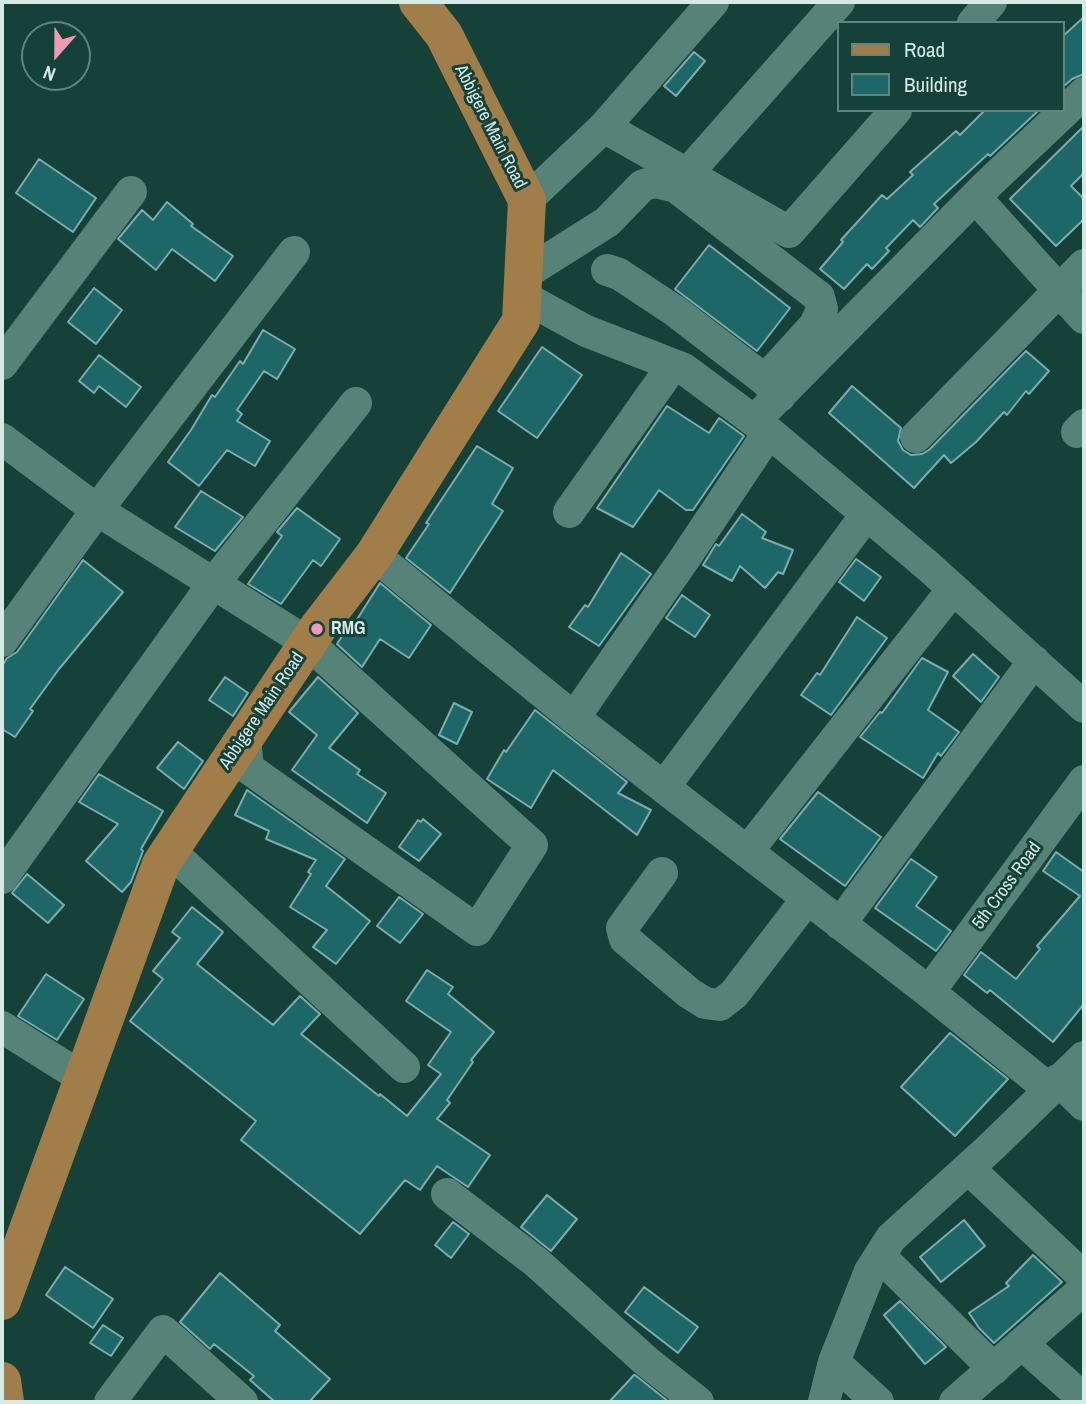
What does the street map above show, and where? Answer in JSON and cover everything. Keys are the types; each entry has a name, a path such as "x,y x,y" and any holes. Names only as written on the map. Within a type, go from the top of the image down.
{"main road":[{"name":"Abbigere Main Road","path":"2,1301 161,864 308,643 374,555 521,321 527,200 444,36 418,2"},
{"path":"2,1381 5,1402"}],"street":[{"path":"527,200 604,127 713,2"},
{"path":"687,174 839,2"},
{"path":"975,21 991,2"},
{"path":"1065,111 1084,93"},
{"path":"604,127 789,232 894,112"},
{"path":"772,388 1064,112"},
{"path":"574,718 679,566 761,427 772,388 815,325 822,309 819,298 676,187 656,182 643,185 607,222 523,286 586,331 684,369 761,427 866,514 1084,707"},
{"path":"2,364 131,192"},
{"path":"975,198 1084,318"},
{"path":"2,641 97,510 293,252"},
{"path":"916,437 1084,265"},
{"path":"607,270 619,274 674,312 772,388"},
{"path":"569,512 673,365"},
{"path":"2,878 213,584 356,403"},
{"path":"2,439 97,510 308,643 532,845 477,930 248,768 244,738"},
{"path":"664,787 866,514"},
{"path":"374,555 574,718 807,899 1084,1105"},
{"path":"747,852 953,589"},
{"path":"840,924 1034,661"},
{"name":"5th Cross Road","path":"929,992 1084,780"},
{"path":"170,851 404,1067"},
{"path":"662,873 622,928 625,939 705,1003 720,1005 734,995 807,899"},
{"path":"2,1027 83,1078"},
{"path":"824,1402 834,1362 870,1271 891,1238 1084,1057"},
{"path":"968,1168 1084,1277"},
{"path":"447,1194 536,1262 646,1361 698,1402"},
{"path":"880,1256 993,1369"},
{"path":"955,1402 1084,1289"},
{"path":"110,1402 163,1331 242,1402"},
{"path":"1022,1344 1084,1399"},
{"path":"834,1362 878,1402"}],"building":[{"path":"1084,17 1084,74 1065,85 1065,34"},
{"path":"694,52 705,61 676,96 664,86"},
{"path":"983,112 1037,112 934,204 938,208 920,227 913,220 886,248 889,251 872,269 867,264 844,289 820,269 843,242 841,240 882,195 887,199 913,175 910,172 956,131 960,135"},
{"path":"1084,126 1084,173 1071,186 1084,199 1084,219 1056,246 1010,199"},
{"path":"39,159 96,198 73,232 16,193"},
{"path":"167,202 193,224 191,226 233,256 215,281 172,249 156,270 118,239 142,210 153,220"},
{"path":"709,245 790,308 757,351 675,289"},
{"path":"94,288 122,310 96,344 68,322"},
{"path":"263,330 295,349 277,379 264,371 237,410 242,414 237,421 270,441 255,466 227,450 199,486 168,462 212,395 215,397 240,361 243,364"},
{"path":"542,347 582,375 537,438 498,411"},
{"path":"1026,351 1049,371 1029,394 1026,391 1007,415 1004,412 976,442 951,463 944,455 914,488 829,413 852,386 901,428 898,441 903,450 911,455 922,454"},
{"path":"99,355 141,387 126,407 99,386 94,393 79,381"},
{"path":"667,406 709,433 719,418 744,436 693,510 686,510 659,490 633,527 597,508"},
{"path":"477,446 513,468 492,504 503,511 450,593 406,558"},
{"path":"201,491 243,517 215,551 175,527"},
{"path":"297,508 340,539 321,566 313,560 281,604 248,584 282,536 277,532"},
{"path":"742,514 766,532 762,538 793,550 783,574 778,572 765,588 740,566 732,581 703,565 716,544 719,546"},
{"path":"621,553 651,574 599,646 569,627 585,605 588,607"},
{"path":"856,559 881,577 864,601 839,582"},
{"path":"83,560 123,592 59,669 30,709 33,711 15,737 2,729 2,666 7,658 17,652"},
{"path":"380,583 431,625 409,658 380,639 362,667 337,644 353,619 356,621"},
{"path":"682,595 710,615 695,637 666,618"},
{"path":"857,617 887,638 831,715 801,695 817,673 820,675"},
{"path":"973,654 999,677 981,702 953,676"},
{"path":"922,658 948,672 928,710 959,732 941,756 938,753 923,778 860,737 880,712 882,713"},
{"path":"225,677 248,693 233,716 209,700"},
{"path":"318,677 358,713 329,748 360,770 357,774 386,793 367,823 292,770 317,735 289,712"},
{"path":"454,703 472,712 457,744 439,735"},
{"path":"535,710 627,782 618,793 651,810 637,835 553,770 531,808 487,779 504,750 506,752"},
{"path":"178,742 203,761 184,789 157,768"},
{"path":"99,774 163,811 141,849 143,851 131,882 122,892 86,861 118,824 79,802"},
{"path":"247,790 345,859 326,886 370,921 336,964 313,947 327,930 290,907 311,874 308,872 316,860 266,839 269,831 235,815"},
{"path":"818,792 881,837 845,886 780,839"},
{"path":"423,819 441,834 419,861 399,847 418,820 421,822"},
{"path":"1056,852 1084,872 1084,1004 1053,1042 990,990 987,993 964,975 981,952 1016,979 1040,949 1037,946 1080,896 1043,871"},
{"path":"911,859 937,877 916,906 951,931 936,951 875,908"},
{"path":"27,874 64,905 48,923 12,893"},
{"path":"399,897 423,914 400,943 377,926"},
{"path":"192,907 223,932 197,964 273,1025 300,996 320,1014 301,1034 407,1116 441,1074 428,1065 451,1032 406,1001 427,970 453,987 448,994 494,1032 471,1060 473,1062 447,1100 450,1103 437,1119 490,1155 468,1187 437,1166 420,1190 405,1180 360,1234 241,1140 256,1121 130,1021 163,979 153,971 180,938 172,932"},
{"path":"46,974 84,999 57,1040 18,1016"},
{"path":"950,1033 1008,1079 955,1136 901,1087"},
{"path":"547,1195 577,1219 551,1251 521,1227"},
{"path":"964,1220 985,1246 941,1282 920,1257"},
{"path":"453,1222 469,1234 451,1258 435,1245"},
{"path":"1033,1255 1062,1282 994,1343 969,1313 1009,1286 1006,1283"},
{"path":"65,1267 113,1299 93,1328 46,1295"},
{"path":"220,1273 280,1325 275,1331 330,1379 309,1402 275,1402 250,1380 254,1376 214,1344 210,1349 180,1322"},
{"path":"644,1287 698,1327 678,1353 625,1312"},
{"path":"900,1301 946,1347 925,1364 884,1315"},
{"path":"103,1325 123,1338 111,1356 90,1343"},
{"path":"635,1375 669,1402 609,1402"}],"place":[{"name":"RMG","path":"317,629"}]}
